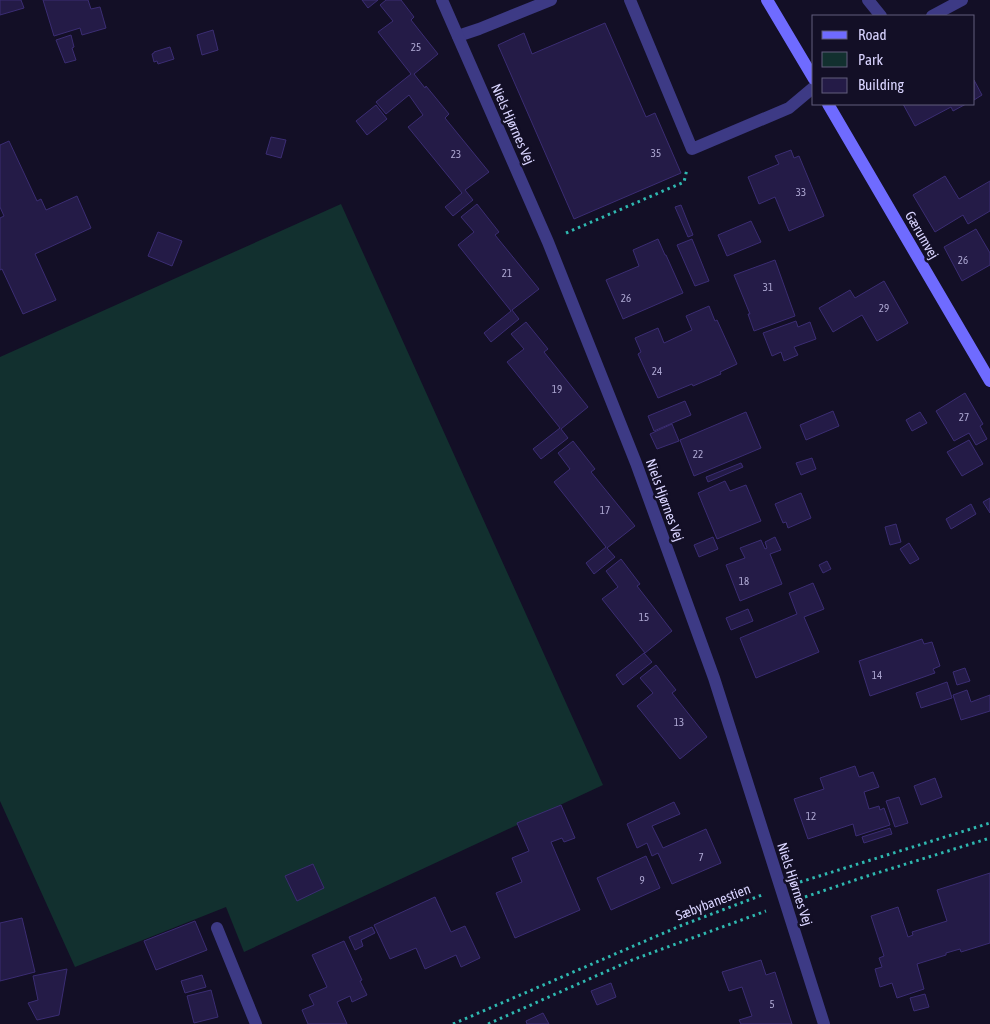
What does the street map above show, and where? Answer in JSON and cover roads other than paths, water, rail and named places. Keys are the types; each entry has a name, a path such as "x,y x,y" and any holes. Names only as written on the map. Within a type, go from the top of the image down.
{"main road":[{"path":"766,0 812,76"},
{"name":"Gærumvej","path":"829,105 990,381"}],"street":[{"name":"Niels Hjørnes Vej","path":"442,0 548,242 636,463 711,669 824,1024"},
{"path":"458,36 551,0"},
{"path":"630,0 692,149 789,108 812,89"},
{"path":"868,0 880,15"},
{"path":"934,15 962,0"},
{"path":"217,928 256,1024"}]}
